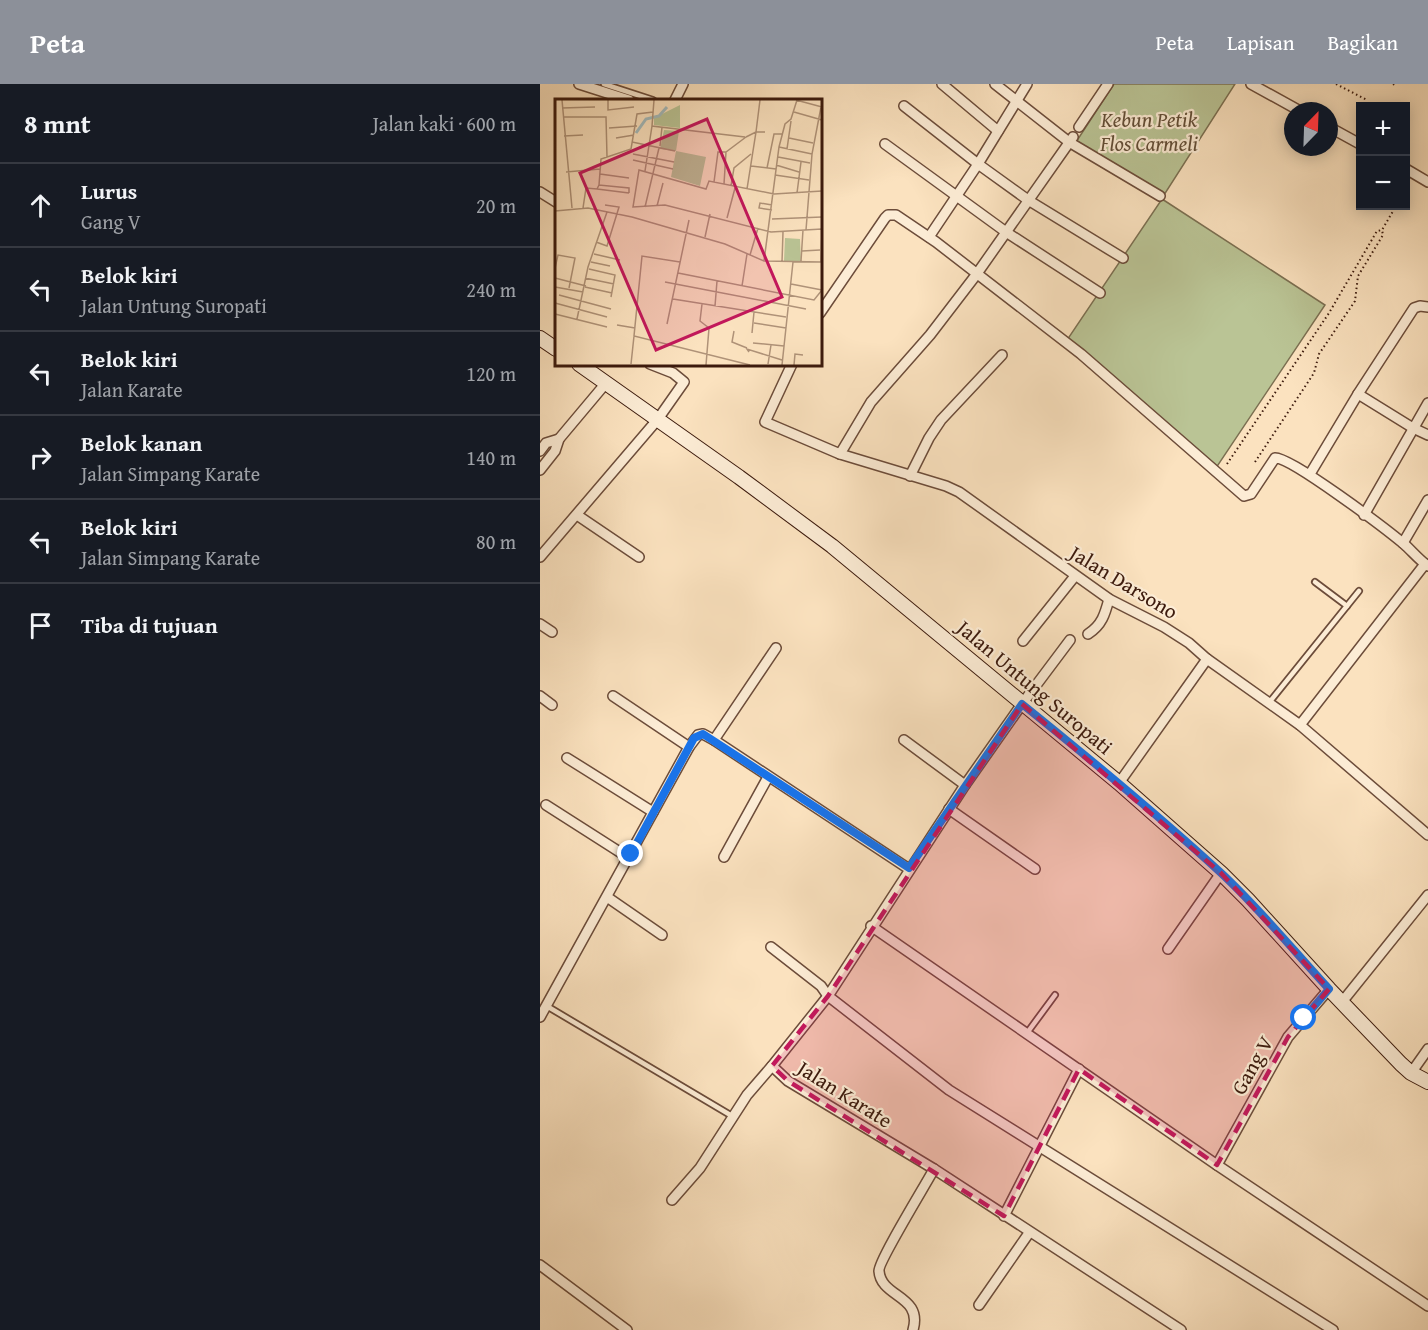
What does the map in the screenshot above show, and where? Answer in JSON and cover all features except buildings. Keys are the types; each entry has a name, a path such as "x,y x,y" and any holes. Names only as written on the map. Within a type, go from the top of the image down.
{"main road":[{"path":"540,338 555,348"},
{"name":"Jalan Untung Suropati","path":"582,366 832,546 1119,783 1221,873 1411,1073 1428,1082"}],"street":[{"path":"579,84 626,99"},
{"path":"676,99 683,84"},
{"path":"942,84 998,131"},
{"path":"995,84 1071,140 1160,196"},
{"path":"929,237 957,197 1027,84"},
{"path":"1079,127 1108,84"},
{"path":"1251,84 1284,102"},
{"path":"904,106 1028,200 1123,258"},
{"path":"1338,132 1356,142"},
{"path":"840,453 871,402 930,335 976,275 1071,140"},
{"path":"885,144 1006,232 1100,294"},
{"path":"1410,171 1428,182"},
{"path":"540,192 555,201"},
{"path":"822,310 888,215 900,217 1081,354 1244,496 1251,494 1275,458 1281,458 1310,474 1403,543 1427,565 1300,725"},
{"path":"1310,474 1414,308 1428,307"},
{"path":"910,476 941,420 1002,355"},
{"path":"540,557 658,419 684,382 673,373 655,366"},
{"name":"Jalan Darsono","path":"791,366 765,422 840,453 946,486 958,492 1109,599 1164,627 1189,643 1207,659 1300,725 1428,836"},
{"path":"540,470 555,451 559,439 606,383"},
{"path":"1358,394 1428,435"},
{"path":"1364,515 1428,403"},
{"path":"540,451 546,443 559,439"},
{"path":"1403,543 1428,501"},
{"path":"577,515 639,557"},
{"path":"1023,641 1075,576"},
{"path":"1088,634 1104,619 1109,599"},
{"path":"540,624 552,632"},
{"name":"Jalan Karate","path":"1070,640 965,785 828,996 772,1066 788,1081 934,1169 1181,1330"},
{"path":"714,740 776,648"},
{"path":"1119,783 1207,659"},
{"path":"540,696 552,705"},
{"path":"613,696 689,747"},
{"path":"542,1012 689,747 698,735 703,734 714,740 909,868"},
{"path":"904,740 965,785"},
{"path":"567,758 654,812"},
{"path":"724,857 768,777"},
{"path":"546,805 629,858"},
{"path":"949,809 1035,868"},
{"path":"1168,949 1221,873"},
{"path":"1342,1002 1428,895"},
{"path":"607,897 662,936"},
{"path":"872,926 1217,1165 1428,1306"},
{"path":"771,947 821,986 828,996 949,1089 1333,1330"},
{"name":"Gang V","path":"1217,1165 1288,1037 1329,989"},
{"path":"1411,1073 1428,1049"},
{"path":"672,1200 700,1168 732,1116 772,1066"},
{"path":"1004,1216 1079,1070"},
{"path":"913,1330 916,1319 912,1308 889,1288 880,1276 879,1269 886,1251 934,1169"},
{"path":"979,1305 1029,1233"},
{"path":"540,1265 627,1330"}],"lane":[{"path":"604,84 650,99"},
{"path":"1315,582 1347,606"},
{"path":"1268,704 1359,591"},
{"path":"1027,1033 1055,994"},
{"path":"542,1012 732,1116"}],"path":[{"path":"1335,84 1367,100"},
{"path":"1393,84 1397,86"},
{"path":"1255,462 1314,373 1319,354 1355,301 1358,276 1383,235 1382,230 1394,210"},
{"path":"1227,464 1329,313 1377,231 1382,230"}],"highlighted area":[{"path":"1022,704 1221,873 1329,989 1288,1037 1217,1165 1079,1069 1004,1216 788,1081 772,1066 828,996"}],"green space":[{"name":"Kebun Petik Flos Carmeli","path":"1114,84 1235,84 1164,195 1076,142"},
{"path":"1162,199 1325,305 1216,468 1067,340"}],"route":[{"path":"631,854 694,738 703,734 909,868 1022,704 1119,783 1221,873 1316,974 1329,989 1304,1018"}]}
